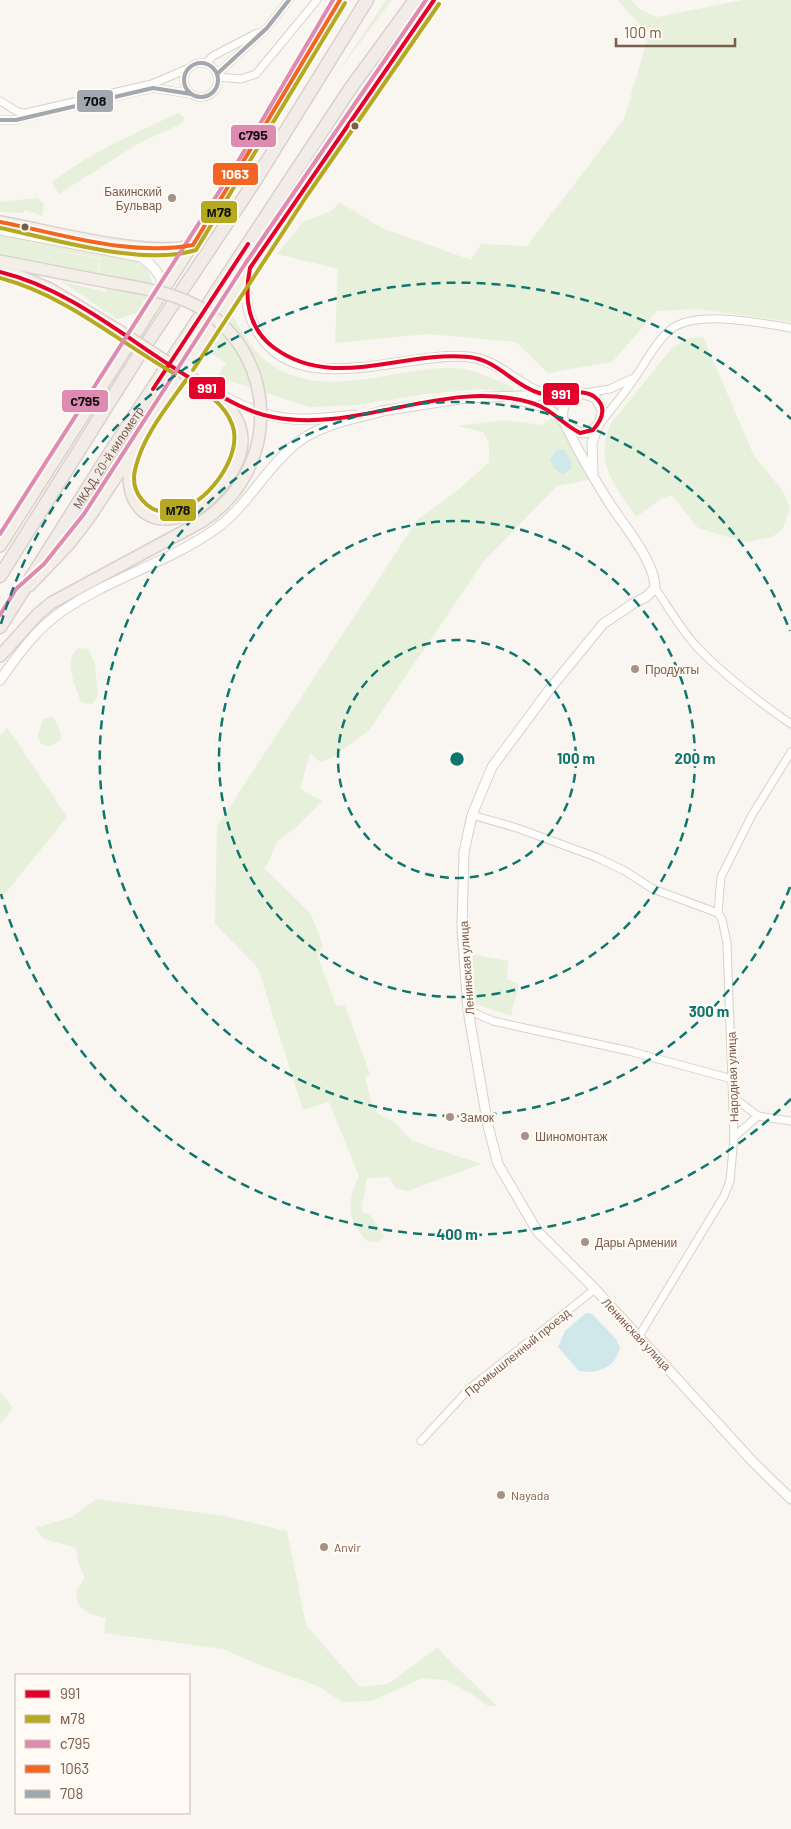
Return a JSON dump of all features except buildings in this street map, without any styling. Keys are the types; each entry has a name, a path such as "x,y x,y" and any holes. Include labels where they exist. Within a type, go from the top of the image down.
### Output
{"highway":[{"path":"0,576 132,368 253,184 368,0"},
{"name":"МКАД, 20-й километр","path":"0,627 106,459 350,89 415,0"}],"main road":[{"path":"0,546 165,290 340,0"},
{"path":"21,593 69,544 138,443 250,268 434,0"},
{"path":"0,222 130,246 171,249 193,245"},
{"path":"0,261 162,293 183,299 201,309 228,331 250,362 260,400 257,448 243,482 233,495 202,522 52,603 32,620 0,656"},
{"path":"0,268 69,300 214,391 236,415 242,440 238,462 213,496 201,506 183,516 168,520 154,517 135,503 130,494 128,474 138,443"},
{"path":"0,272 16,275"}],"street":[{"path":"218,76 241,79 256,74 317,0"},
{"path":"0,120 16,120 153,88 200,97 208,96 215,90 218,76 267,28 288,2"},
{"path":"206,63 213,56 267,28"},
{"path":"0,101 18,112 26,113 152,84 188,69 196,63 206,63 213,67 218,76"},
{"path":"188,69 184,83 191,94"},
{"path":"0,230 141,257 151,264 159,274 165,290"},
{"path":"250,268 245,288 250,319 260,336 274,351 292,361 310,368 336,369 435,358 468,357 484,359 546,395"},
{"path":"496,397 539,405 554,413 573,431 583,433 593,430 600,422 637,374 652,350 671,330 695,320 755,322 791,328"},
{"path":"637,374 621,386 572,396 565,404 562,414 565,424 593,474 652,570 655,588 666,607 697,647 731,679 791,724"},
{"path":"214,391 250,409 288,420 340,417 466,398 582,393 592,396 599,402 602,412 592,442 593,474"},
{"path":"0,680 25,645 61,612 198,539 232,516 281,458 305,437 319,430 387,410"},
{"name":"Ленинская улица","path":"655,588 646,597 634,602 603,624 549,690 492,767 472,815 464,852 462,928 468,1010 488,1126 498,1164 537,1231 639,1336 754,1464 791,1499"},
{"name":"Народная улица","path":"639,1336 724,1196 730,1181 734,1137 733,1098 727,943 722,919 718,913 721,876 752,815 791,752"},
{"path":"472,815 517,828 596,857 625,870 654,889 718,913"},
{"path":"468,1010 493,1021 630,1051 732,1079"},
{"path":"733,1098 758,1116 791,1121"},
{"path":"734,1137 758,1116"},
{"name":"Промышленный проезд","path":"421,1441 469,1389 595,1289"}],"green space":[{"path":"386,0 392,0 335,76 384,3"},
{"path":"617,0 631,0 641,10 657,17 742,0 791,0 791,322 698,309 657,311 612,362 548,373 516,342 427,334 335,343 338,269 277,254 303,222 333,210 339,202 382,228 471,260 481,244 527,246 624,119 649,34"},
{"path":"178,113 184,117 183,123 139,143 59,194 52,183 97,153"},
{"path":"37,198 44,203 42,216 25,210 24,213 0,212 0,202"},
{"path":"0,234 128,257 138,262 150,274 151,288 148,296 138,313 117,319 61,281 106,292 109,278 98,275 101,258 24,245 100,259 97,275 0,255"},
{"path":"229,315 232,315 252,346 266,361 287,373 309,380 332,382 428,369 459,368 483,374 513,387 514,390 510,392 480,389 426,394 356,405 309,407 227,380 219,374 226,363 206,350 199,358"},
{"path":"703,337 754,456 783,491 790,509 782,530 772,537 746,542 698,528 672,495 662,498 636,517 615,485 606,463 604,451 610,425 672,348 689,338"},
{"path":"553,417 565,431 583,462 589,480 557,486 484,561 369,730 333,757 320,762 310,753 300,789 322,801 296,828 278,840 265,869 311,914 323,946 317,955 336,1005 345,1006 370,1074 365,1076 371,1101 378,1114 394,1122 412,1141 481,1164 408,1191 395,1188 389,1177 367,1178 361,1211 370,1215 385,1237 377,1242 367,1241 355,1226 351,1210 352,1194 359,1176 329,1102 303,1110 258,968 215,924 217,826 418,519 457,491 489,462 489,443 483,432 458,426 505,420 542,425","holes":["565,450 572,463 568,473 555,472"]},
{"path":"79,648 88,649 95,664 98,696 92,704 81,702 72,674 71,659"},
{"path":"52,716 59,727 61,740 51,746 41,744 38,735 43,719"},
{"path":"7,727 67,817 0,900 0,737"},
{"path":"471,954 508,961 507,979 519,984 511,1016 473,1003"},
{"path":"0,1392 13,1407 0,1425"},
{"path":"96,1499 224,1516 287,1531 306,1625 360,1687 388,1684 437,1648 497,1706 488,1706 472,1694 445,1680 422,1678 372,1701 342,1702 318,1686 264,1667 223,1649 104,1633 106,1618 91,1614 78,1605 76,1590 85,1578 79,1565 76,1548 44,1539 35,1528 72,1517"}],"water":[{"path":"557,450 565,450 572,463 572,468 565,474 556,470 550,459"},
{"path":"586,1313 592,1314 616,1339 620,1348 618,1355 610,1365 599,1370 586,1372 579,1371 558,1347 565,1331"}],"transit line":[{"name":"708","path":"217,74 267,28 289,0"},
{"name":"с795","path":"0,534 233,170 333,0"},
{"name":"1063","path":"0,222 71,238 120,246 169,248 193,245 340,0"},
{"name":"с795","path":"0,615 16,589 44,564 84,514 245,264 426,0"},
{"name":"991","path":"0,272 28,281 82,307 181,373 239,406 264,415 305,420 338,418 435,400 467,397 500,397 539,406 580,433 593,430 600,420 602,408 598,400 592,395 578,392 539,393 488,363 469,357 444,356 368,366 320,367 296,360 273,347 264,339 249,311 247,290 250,268 434,0"},
{"name":"м78","path":"0,228 72,244 125,253 175,254 196,250 345,3"},
{"name":"м78","path":"193,370 306,197 439,4"},
{"name":"708","path":"201,63 208,64 213,68 217,73 218,80 217,87 213,92 208,96 201,97 194,96 189,92 185,87 184,80 185,73 189,68 194,64 201,63"},
{"name":"708","path":"0,120 16,120 153,88 191,94"},
{"name":"991","path":"153,389 248,244"},
{"name":"м78","path":"0,278 24,286 69,307 175,374"},
{"name":"м78","path":"186,380 213,398 224,410 232,424 234,437 233,451 219,479 208,491 184,509 162,512 142,500 135,486 135,470 138,458 149,434 186,380"}],"place":[{"name":"Бакинский Бульвар","path":"172,198"},
{"name":"Продукты","path":"635,669"},
{"name":"Замок","path":"450,1117"},
{"name":"Шиномонтаж","path":"525,1136"},
{"name":"Дары Армении","path":"585,1242"},
{"name":"Nayada","path":"501,1495"},
{"name":"Anvir","path":"324,1547"}]}
